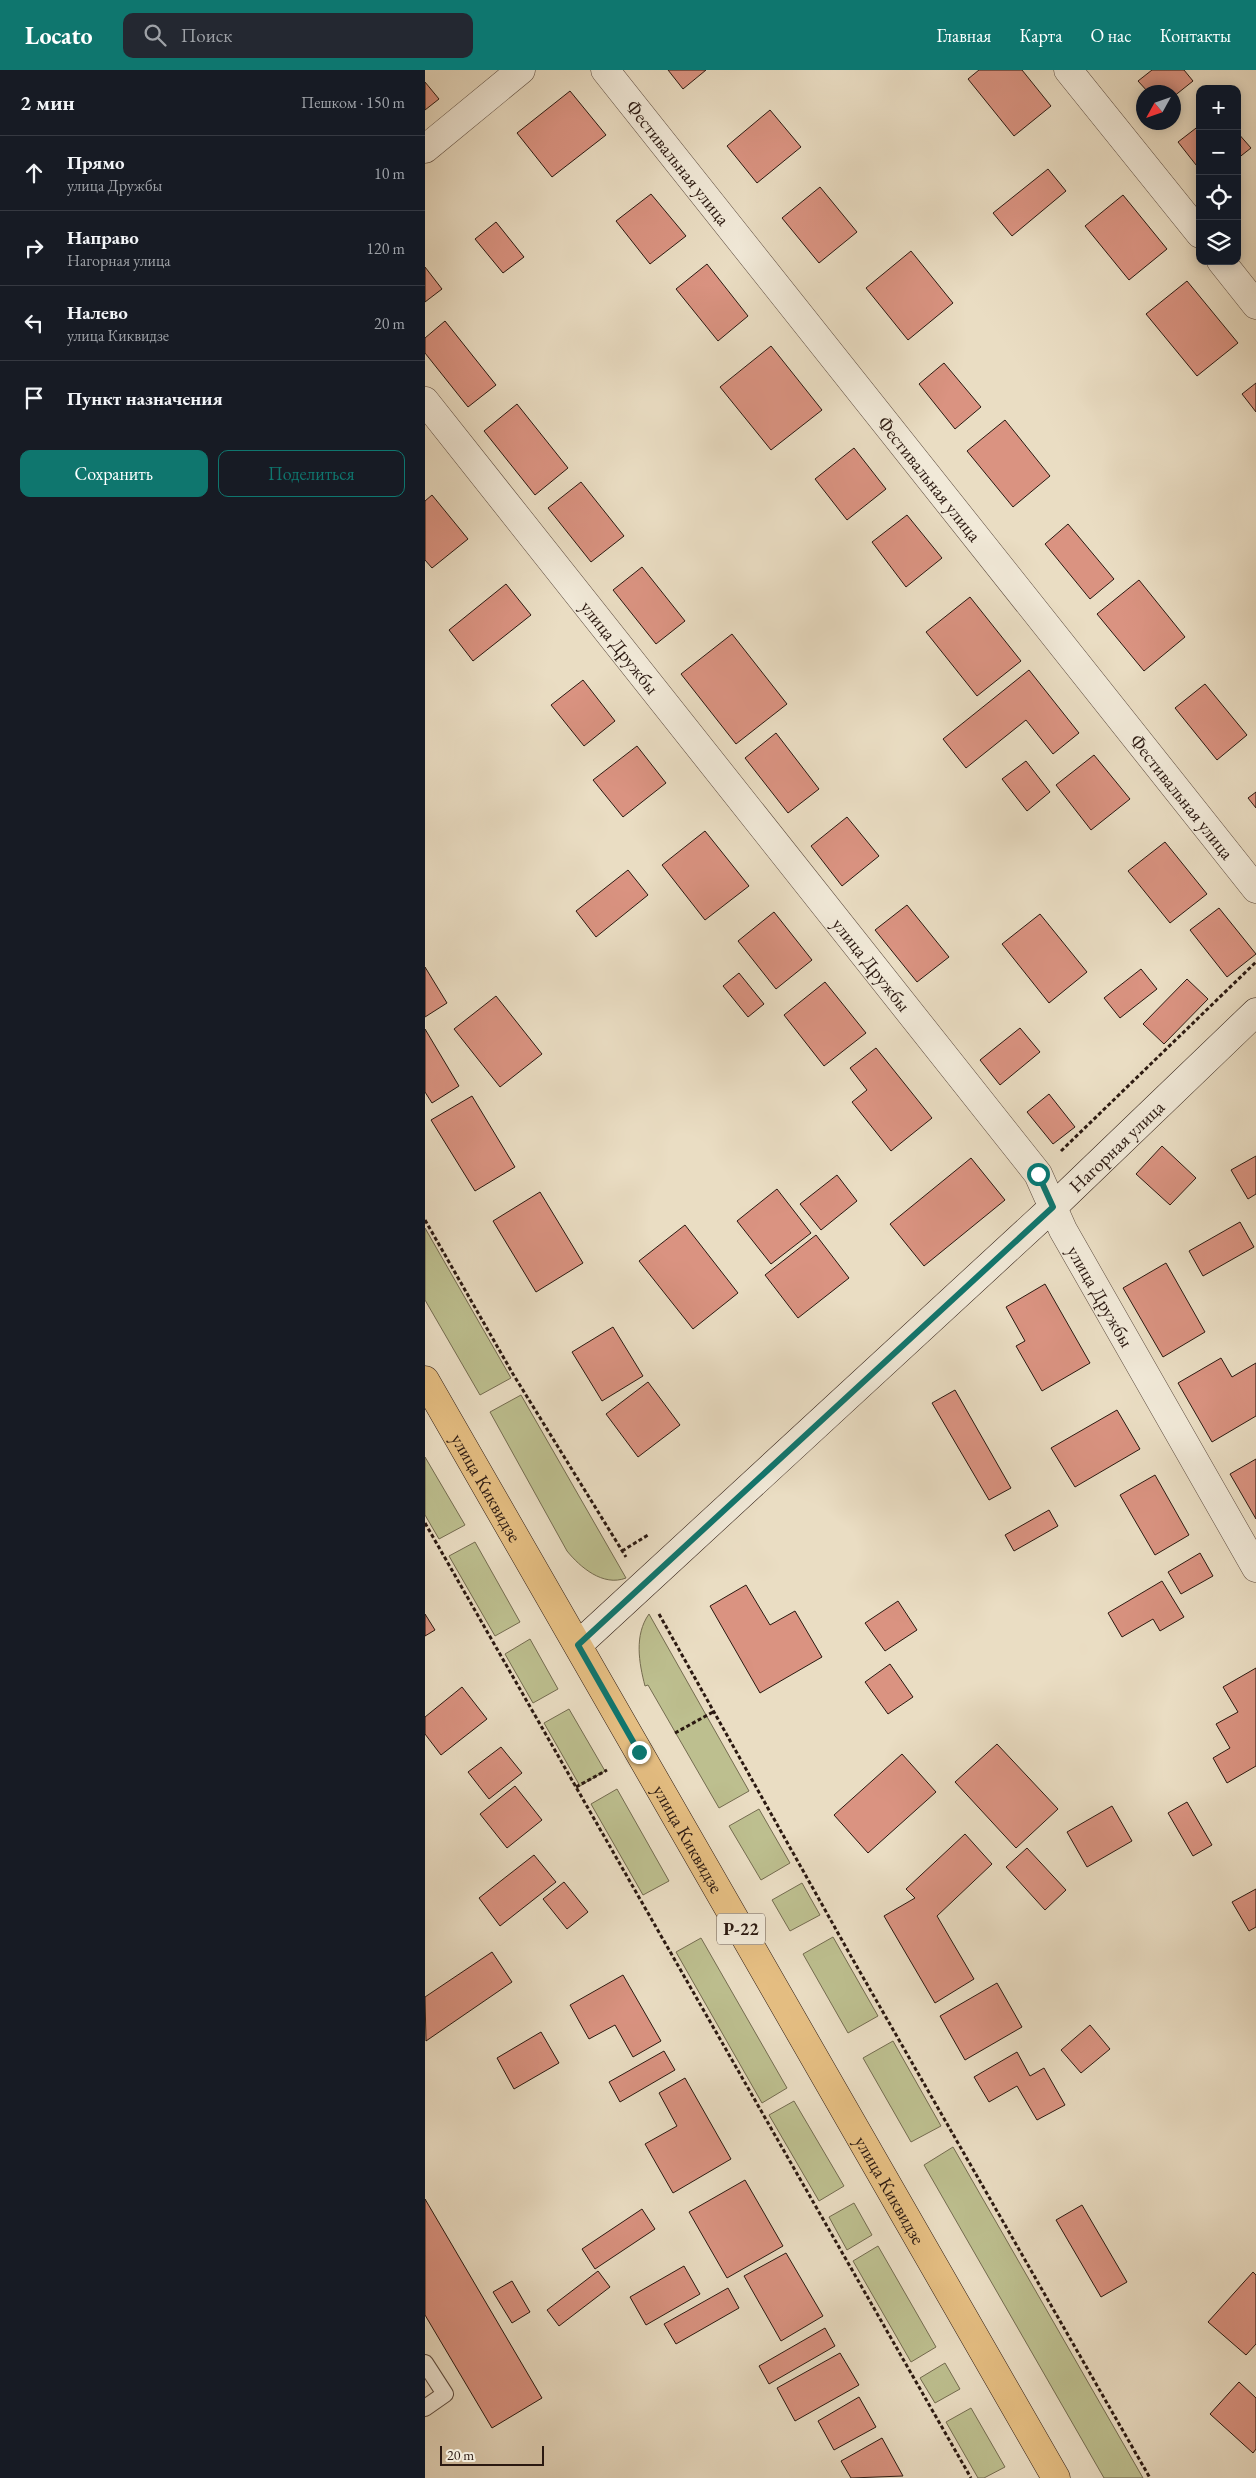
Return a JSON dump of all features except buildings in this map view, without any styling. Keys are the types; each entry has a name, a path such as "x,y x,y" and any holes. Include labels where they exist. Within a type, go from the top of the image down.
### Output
{"main road":[{"name":"улица Киквидзе","path":"425,1380 1056,2478"}],"street":[{"path":"425,149 521,70"},
{"name":"Фестивальная улица","path":"605,70 1256,888"},
{"path":"1068,70 1196,229"},
{"path":"1224,265 1256,305"},
{"name":"улица Дружбы","path":"425,401 1038,1174 1068,1239 1256,1568"},
{"name":"Нагорная улица","path":"578,1645 1053,1207 1256,1012"}],"lane":[{"path":"425,2363 445,2394 425,2408"}],"path":[{"path":"1038,1174 1256,962"},
{"path":"425,1220 513,1374 643,1584 713,1712 1150,2478"},
{"path":"425,1522 971,2478"},
{"path":"622,1551 650,1533"},
{"path":"675,1733 713,1712"},
{"path":"576,1787 607,1770"}],"green space":[{"path":"425,1228 511,1378 480,1395 425,1300"},
{"path":"521,1395 626,1578 609,1580 601,1578 585,1569 567,1551 490,1412"},
{"path":"425,1457 465,1525 439,1539 425,1515"},
{"path":"475,1542 520,1622 495,1636 449,1556"},
{"path":"649,1614 749,1791 719,1808 648,1685 645,1686 639,1649 641,1631"},
{"path":"530,1639 558,1689 533,1703 505,1654"},
{"path":"569,1709 605,1771 580,1786 544,1723"},
{"path":"617,1789 669,1881 643,1895 591,1804"},
{"path":"759,1809 790,1863 761,1880 729,1826"},
{"path":"802,1883 820,1915 790,1931 772,1900"},
{"path":"833,1937 878,2016 848,2033 803,1954"},
{"path":"701,1938 787,2088 762,2103 676,1952"},
{"path":"893,2041 941,2126 911,2142 863,2058"},
{"path":"794,2101 844,2186 819,2201 769,2115"},
{"path":"953,2147 1143,2478 1104,2478 924,2165"},
{"path":"854,2203 872,2235 847,2250 829,2217"},
{"path":"878,2246 936,2347 911,2362 853,2261"},
{"path":"945,2363 960,2389 935,2403 920,2378"},
{"path":"971,2408 1005,2467 984,2478 978,2478 946,2422"}],"route":[{"path":"639,1752 578,1645 1053,1207 1038,1174"}]}
